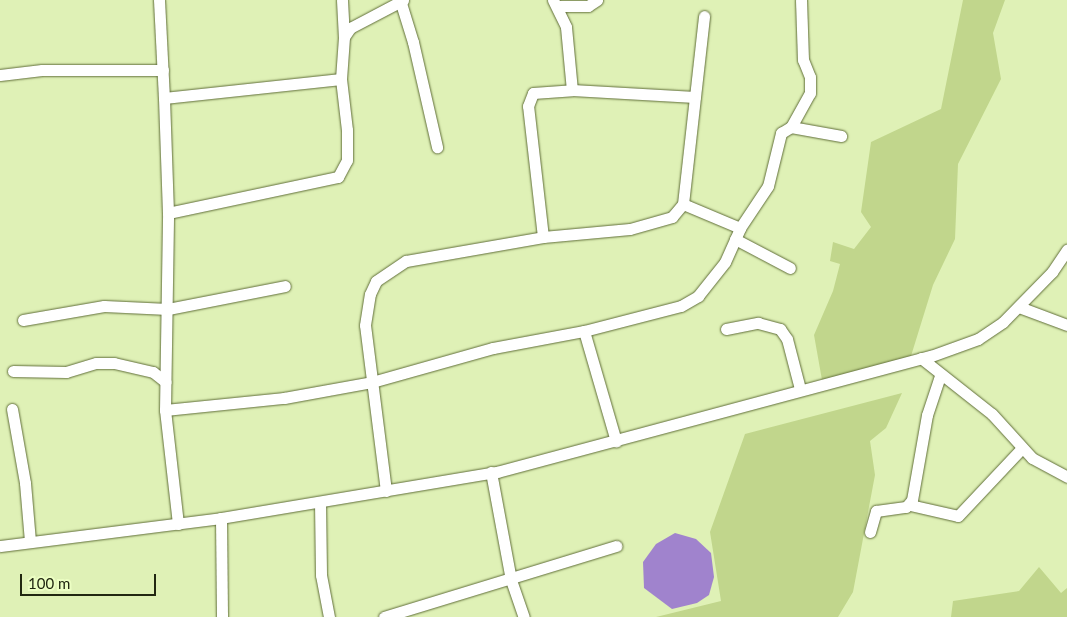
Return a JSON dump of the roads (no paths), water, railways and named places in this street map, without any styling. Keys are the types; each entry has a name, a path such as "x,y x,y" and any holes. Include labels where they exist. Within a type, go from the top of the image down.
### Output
{"street":[{"path":"159,0 168,214 165,410 178,524"},
{"path":"168,214 338,177 347,160 341,79 344,38 342,0"},
{"path":"572,90 566,28 556,3 588,6 597,0"},
{"path":"165,410 284,398 372,382 493,348 584,331 681,306 698,296 725,262 737,234 768,186 781,133 791,127 810,93 810,77 803,60 801,0"},
{"path":"344,38 350,28 401,1 413,42 437,147"},
{"path":"386,491 365,324 367,308 376,281 406,261 543,237 630,229 672,217 683,204 704,16"},
{"path":"0,75 42,70 163,70"},
{"path":"164,98 341,79"},
{"path":"543,237 528,106 533,93 572,90 695,97"},
{"path":"791,127 841,136"},
{"path":"683,204 737,234 790,268"},
{"path":"0,546 222,518 492,472 616,441 800,389 921,358 978,339 1019,307 1067,250"},
{"path":"23,320 104,306 168,309 285,286"},
{"path":"1019,307 1067,325"},
{"path":"726,329 758,323 780,329 787,339 800,389"},
{"path":"584,331 616,441"},
{"path":"921,358 940,376 992,414 1016,438 1022,448 1032,458 1067,477"},
{"path":"13,371 66,372 96,363 114,363 153,372 166,382"},
{"path":"910,505 927,415 940,376"},
{"path":"12,408 25,483 30,541"},
{"path":"870,532 876,510 910,505 958,516 1022,448"},
{"path":"492,472 511,580 524,617"},
{"path":"320,502 321,575 329,617"},
{"path":"222,518 222,617"},
{"path":"384,617 421,612 616,546"}]}
